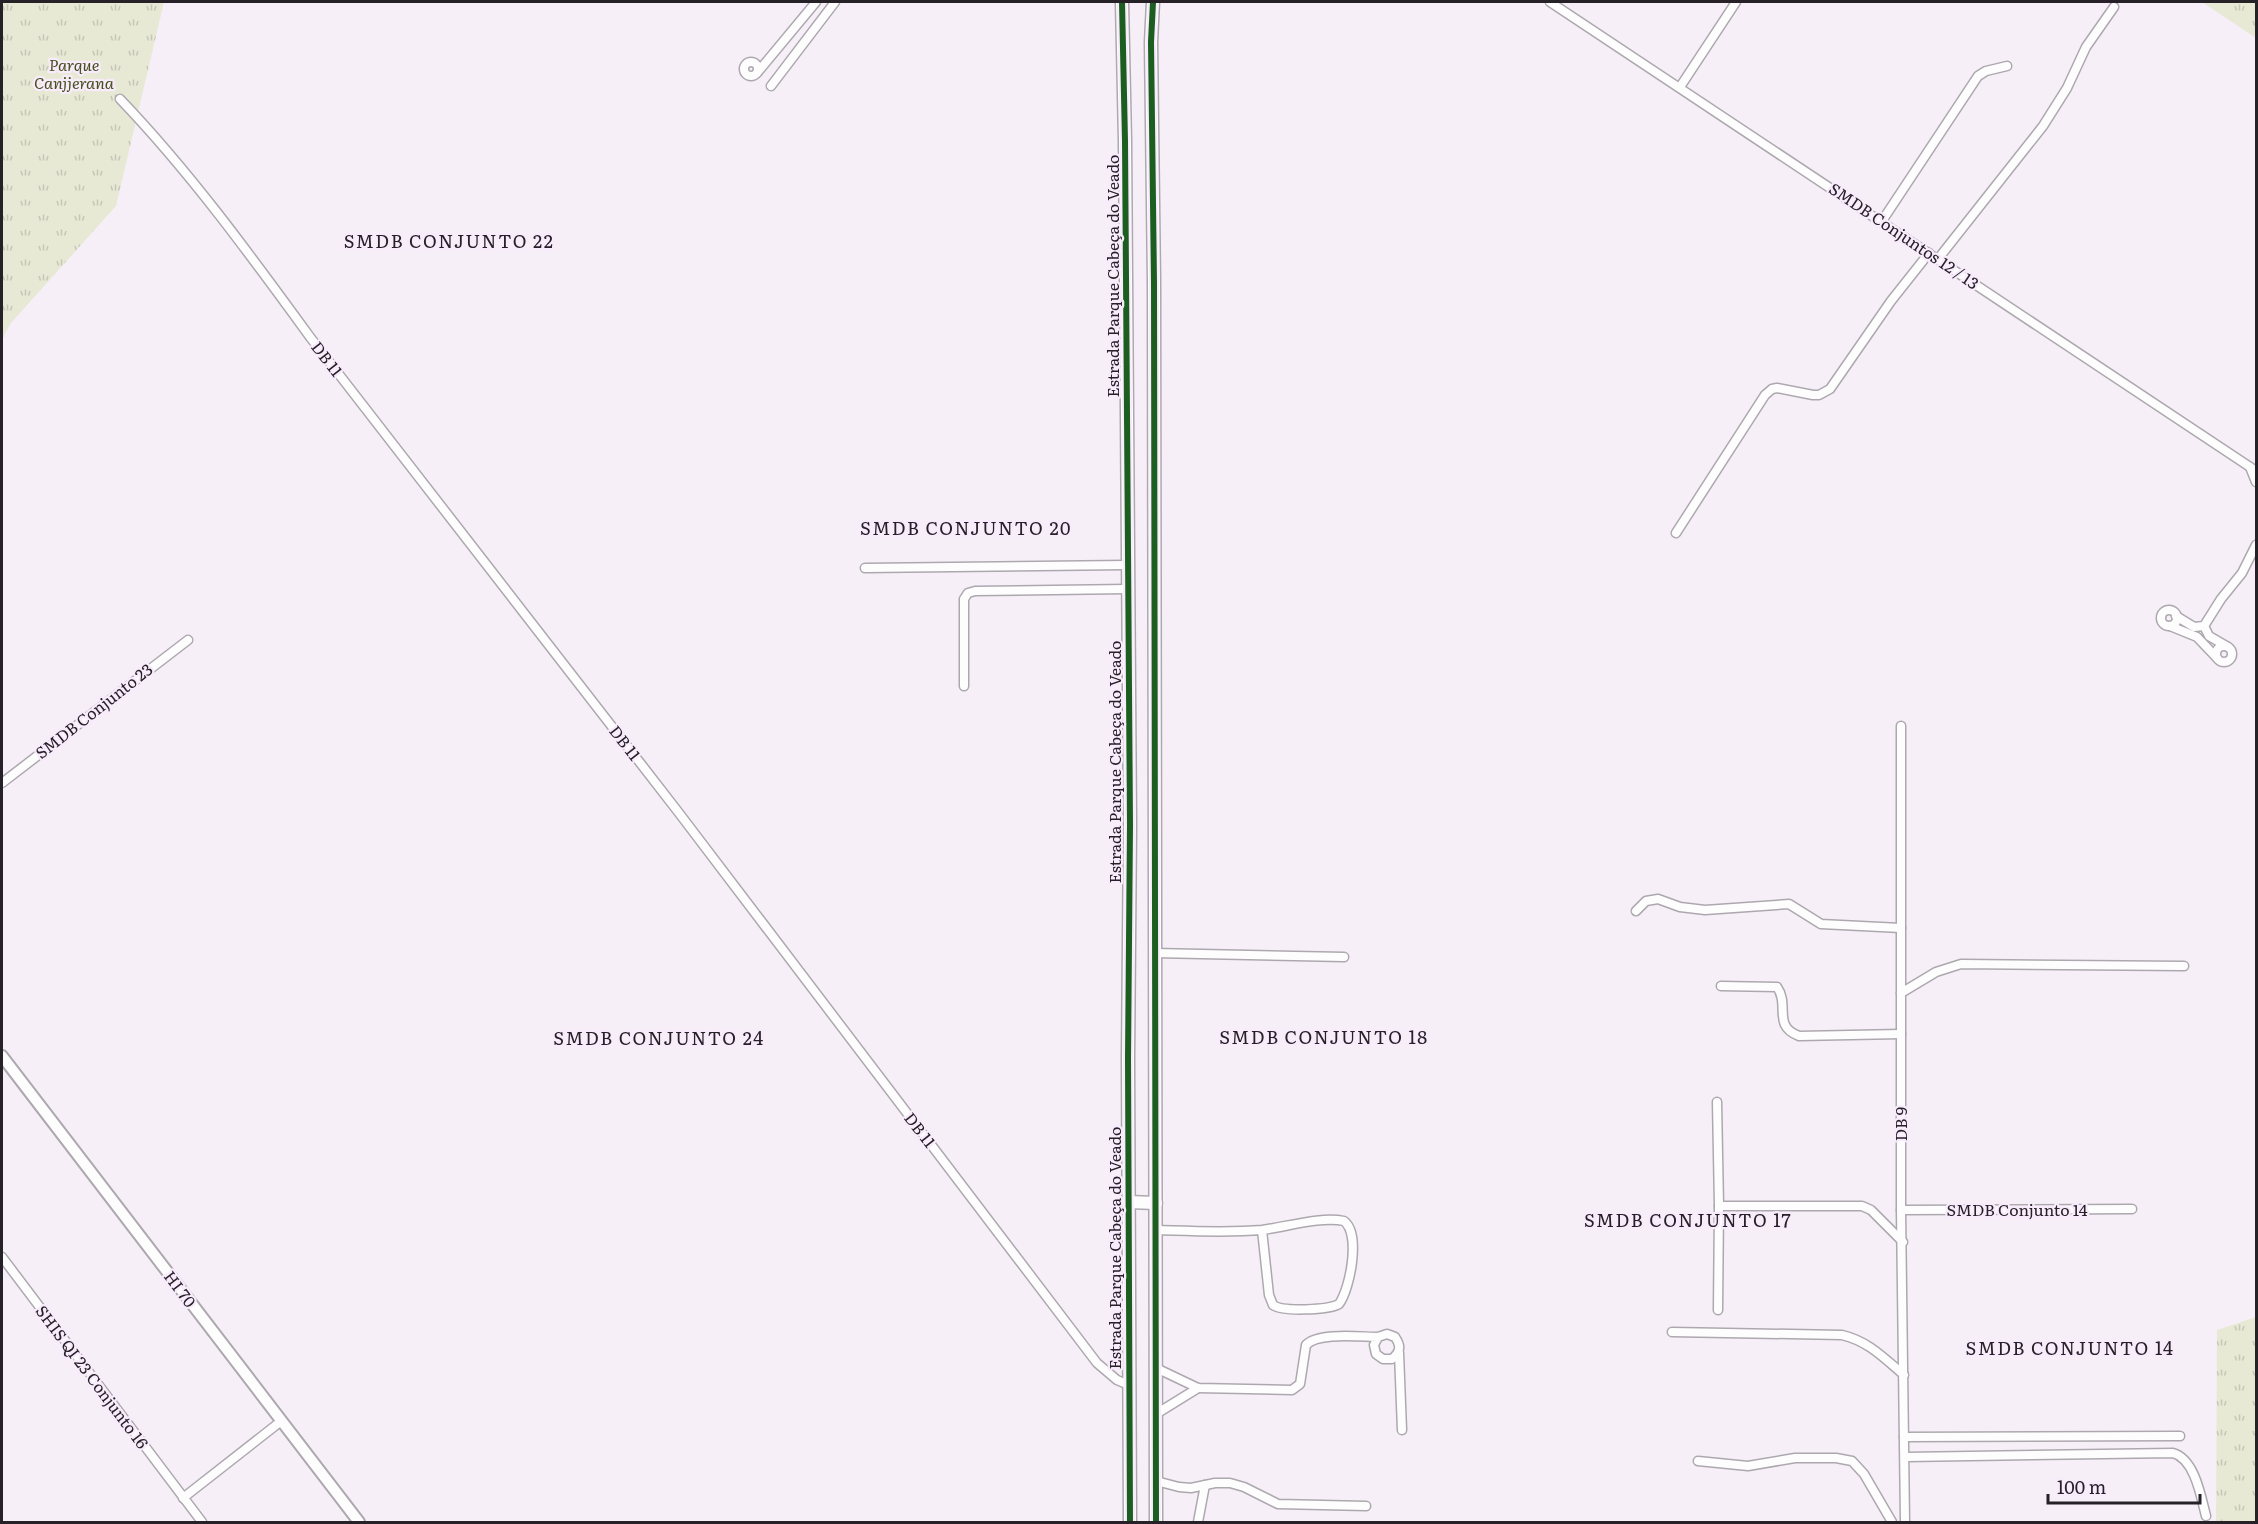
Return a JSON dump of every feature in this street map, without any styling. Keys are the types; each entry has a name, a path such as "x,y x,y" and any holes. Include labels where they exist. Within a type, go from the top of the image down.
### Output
{"main road":[{"name":"Estrada Parque Cabeça do Veado","path":"1122,2 1130,825 1128,1202 1130,1522"},
{"path":"1153,2 1151,42 1154,271 1156,1522"},
{"path":"1128,1202 1156,1203"}],"street":[{"path":"770,59 749,62 745,67 745,72 751,75 757,73 770,59 816,2"},
{"path":"771,86 835,2"},
{"name":"SMDB Conjuntos 12 / 13","path":"1550,2 2253,469"},
{"path":"1680,87 1736,2"},
{"path":"1938,259 2048,120 2067,88 2086,47 2114,7"},
{"path":"1882,221 1978,76 1986,71 2007,66"},
{"name":"DB 11","path":"120,99 151,131 258,265 310,337 672,804 1097,1363 1117,1380 1129,1385"},
{"path":"1676,532 1765,395 1777,388 1813,395 1819,395 1830,389 1891,301 1929,253"},
{"path":"2253,469 2256,482"},
{"path":"2204,626 2221,599 2242,573 2256,545"},
{"path":"865,568 1127,565"},
{"path":"964,686 964,599 968,593 975,591 1128,590"},
{"path":"2171,610 2176,616 2194,627 2204,626 2209,636 2228,647 2219,648 2216,652 2217,658 2197,637 2162,622 2162,614 2171,610"},
{"path":"2170,626 2176,621 2176,616"},
{"name":"SMDB Conjunto 23","path":"2,783 188,640"},
{"name":"DB 9","path":"1901,726 1905,1522"},
{"path":"1636,911 1646,901 1658,899 1680,907 1705,910 1789,904 1821,924 1901,928"},
{"path":"1154,953 1344,957"},
{"path":"1901,993 1936,972 1961,964 2184,966"},
{"path":"1721,986 1777,987 1782,994 1781,1012 1784,1026 1791,1033 1799,1036 1901,1034"},
{"name":"HI 70","path":"2,1056 280,1422 359,1522"},
{"path":"1717,1102 1718,1310"},
{"path":"1719,1206 1862,1206 1871,1210 1903,1242"},
{"name":"SMDB Conjunto 14","path":"1902,1210 2132,1209"},
{"path":"1156,1230 1218,1232 1262,1230 1338,1220 1349,1224 1353,1238 1352,1258 1345,1292 1339,1304 1329,1308 1282,1308 1273,1305 1269,1295 1262,1230"},
{"name":"SHIS QI 23 Conjunto 16","path":"2,1257 202,1522"},
{"path":"1672,1332 1842,1335 1857,1339 1874,1349 1904,1375"},
{"path":"1156,1368 1198,1388 1292,1390 1297,1388 1302,1380 1304,1351 1310,1341 1322,1338 1378,1337 1387,1334 1395,1336 1400,1344 1402,1430"},
{"path":"1378,1337 1374,1345 1376,1354 1383,1359 1392,1359 1399,1353"},
{"path":"1156,1414 1198,1388"},
{"path":"183,1498 280,1422"},
{"path":"1904,1437 2180,1436"},
{"path":"1906,1457 2173,1453 2179,1455 2189,1467 2200,1492 2206,1516"},
{"path":"1698,1461 1748,1466 1789,1459 1836,1458 1852,1461 1864,1474 1892,1522"},
{"path":"1156,1481 1184,1488 1230,1483 1244,1487 1278,1504 1366,1506"},
{"path":"1198,1522 1205,1485"}],"green space":[{"name":"Parque Canjjerana","path":"2,2 164,2 116,206 11,323 2,339"},
{"path":"2202,2 2256,2 2256,38"},
{"path":"2256,1317 2256,1522 2216,1522 2217,1330"}],"cycle path":[{"path":"1122,2 1130,825 1128,1059 1130,1522"},
{"path":"1153,2 1151,42 1154,283 1156,1522"}],"district":[{"name":"SMDB CONJUNTO 22","path":"449,242"},
{"name":"SMDB CONJUNTO 20","path":"966,529"},
{"name":"SMDB CONJUNTO 18","path":"1324,1038"},
{"name":"SMDB CONJUNTO 24","path":"659,1039"},
{"name":"SMDB CONJUNTO 17","path":"1688,1221"},
{"name":"SMDB CONJUNTO 14","path":"2070,1349"}]}
